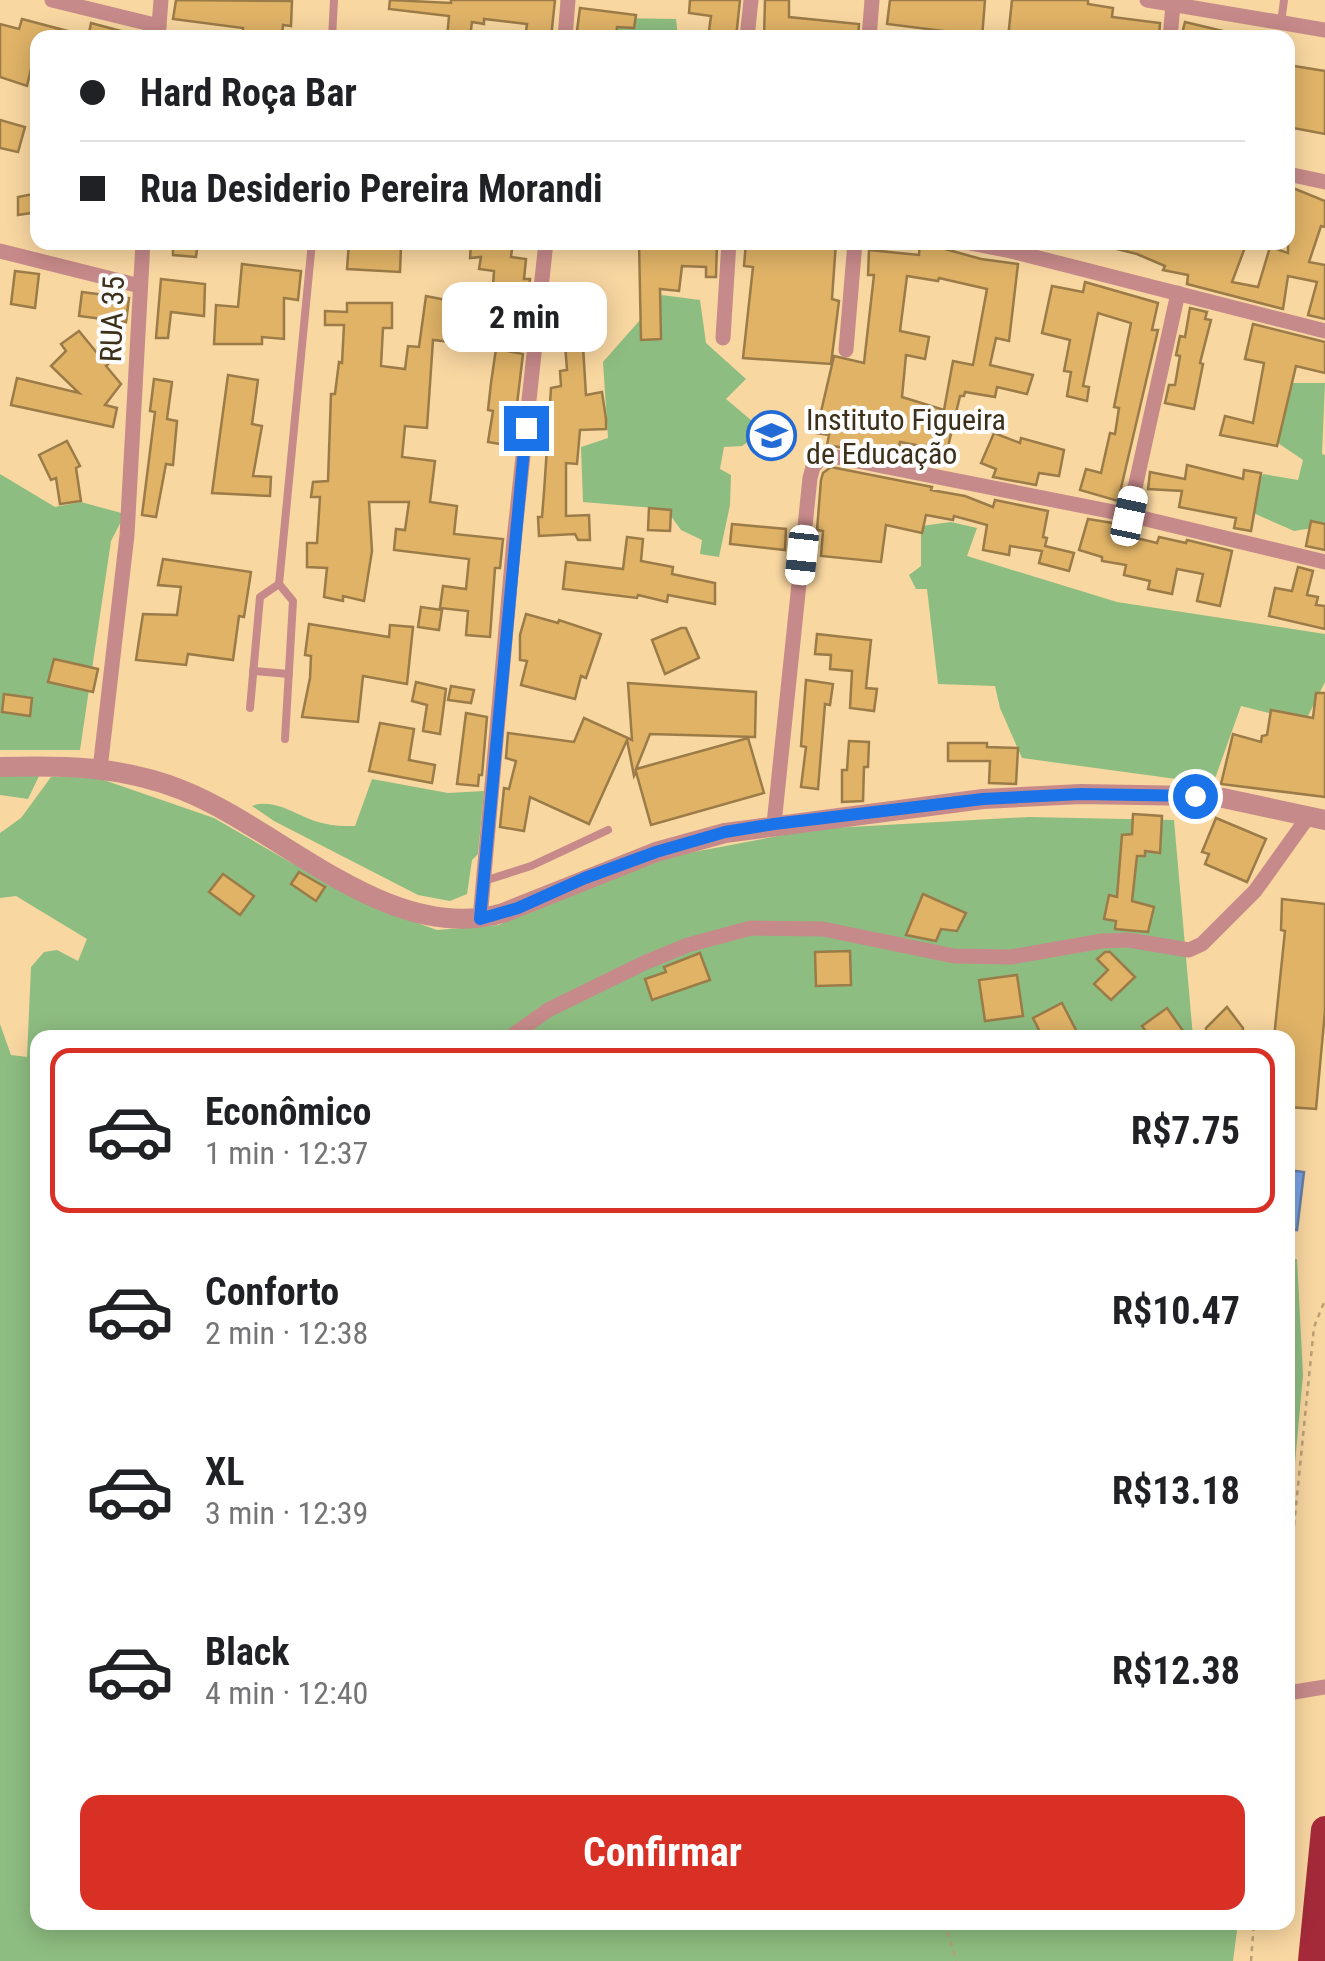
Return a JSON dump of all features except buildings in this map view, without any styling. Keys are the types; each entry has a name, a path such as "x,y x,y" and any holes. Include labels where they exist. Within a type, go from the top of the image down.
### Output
{"highway":[{"path":"1312,1961 1322,1895 1325,1830"}],"street":[{"path":"52,0 151,30"},
{"path":"158,30 161,0"},
{"path":"566,30 568,0"},
{"path":"748,30 751,0"},
{"path":"870,30 872,0"},
{"path":"1148,0 1325,30"},
{"path":"1171,30 1173,5"},
{"path":"1295,176 1325,182"},
{"name":"RUA 35","path":"100,769 128,535 142,250"},
{"path":"480,919 545,250"},
{"path":"723,338 728,250"},
{"path":"846,350 854,250"},
{"path":"998,250 1325,331"},
{"path":"0,252 140,286"},
{"path":"1129,516 1178,294"},
{"path":"774,824 810,478 816,461 832,456 1129,516 1325,562"},
{"path":"0,767 100,769 159,782 205,800 388,903 435,918 480,919 518,908 585,878 725,832 983,799 1081,794 1224,798 1316,818 1255,891 1202,944 1189,950 1128,940 1011,956 954,956 823,929 751,928 644,963 548,1010 520,1030"},
{"path":"1295,1692 1325,1687"}],"lane":[{"path":"332,30 334,0"},
{"path":"1282,23 1284,0"},
{"path":"286,739 293,601 279,584 311,250"},
{"path":"250,708 260,598 279,584"},
{"path":"253,671 289,674"},
{"path":"484,881 531,866 608,830"}],"path":[{"path":"1295,1516 1314,1327 1325,1300"},
{"path":"947,1930 956,1961"},
{"path":"1251,1961 1253,1930"}],"green space":[{"path":"616,18 676,19 677,30 612,30"},
{"path":"662,295 700,300 706,343 746,379 726,399 764,431 742,446 724,447 720,469 731,475 730,505 719,557 700,554 702,540 681,530 666,509 583,502 581,447 608,438 603,362"},
{"path":"1292,383 1325,383 1325,526 1294,531 1244,509 1263,474 1298,480 1303,460 1278,443"},
{"path":"0,474 55,507 81,502 125,514 111,541 80,750 0,750"},
{"path":"951,522 977,528 967,556 1117,602 1325,634 1325,682 1305,722 1241,706 1213,784 1022,758 1000,708 995,686 938,684 927,589 916,589 909,575 921,566 921,526"},
{"path":"0,776 39,776 28,799 0,795"},
{"path":"51,777 95,777 214,818 316,877 387,912 437,930 499,925 573,890 667,857 815,829 1029,817 1174,820 1192,1030 30,1030 30,1930 1237,1930 1233,1961 0,1961 0,1024 11,1055 27,1057 31,967 44,952 57,950 78,961 87,939 16,896 0,898 0,833 21,818"},
{"path":"372,779 448,793 484,791 478,854 472,860 467,894 450,901 418,895 252,806 270,804 322,823 355,826"},
{"path":"1295,1259 1297,1259 1303,1375 1295,1463"}],"water":[{"path":"1295,1171 1304,1172 1295,1230"}],"place":[{"name":"Instituto Figueira de Educação","path":"771,436"}],"route":[{"path":"526,428 480,919 518,908 656,852 725,832 983,799 1081,794 1195,796"}]}
